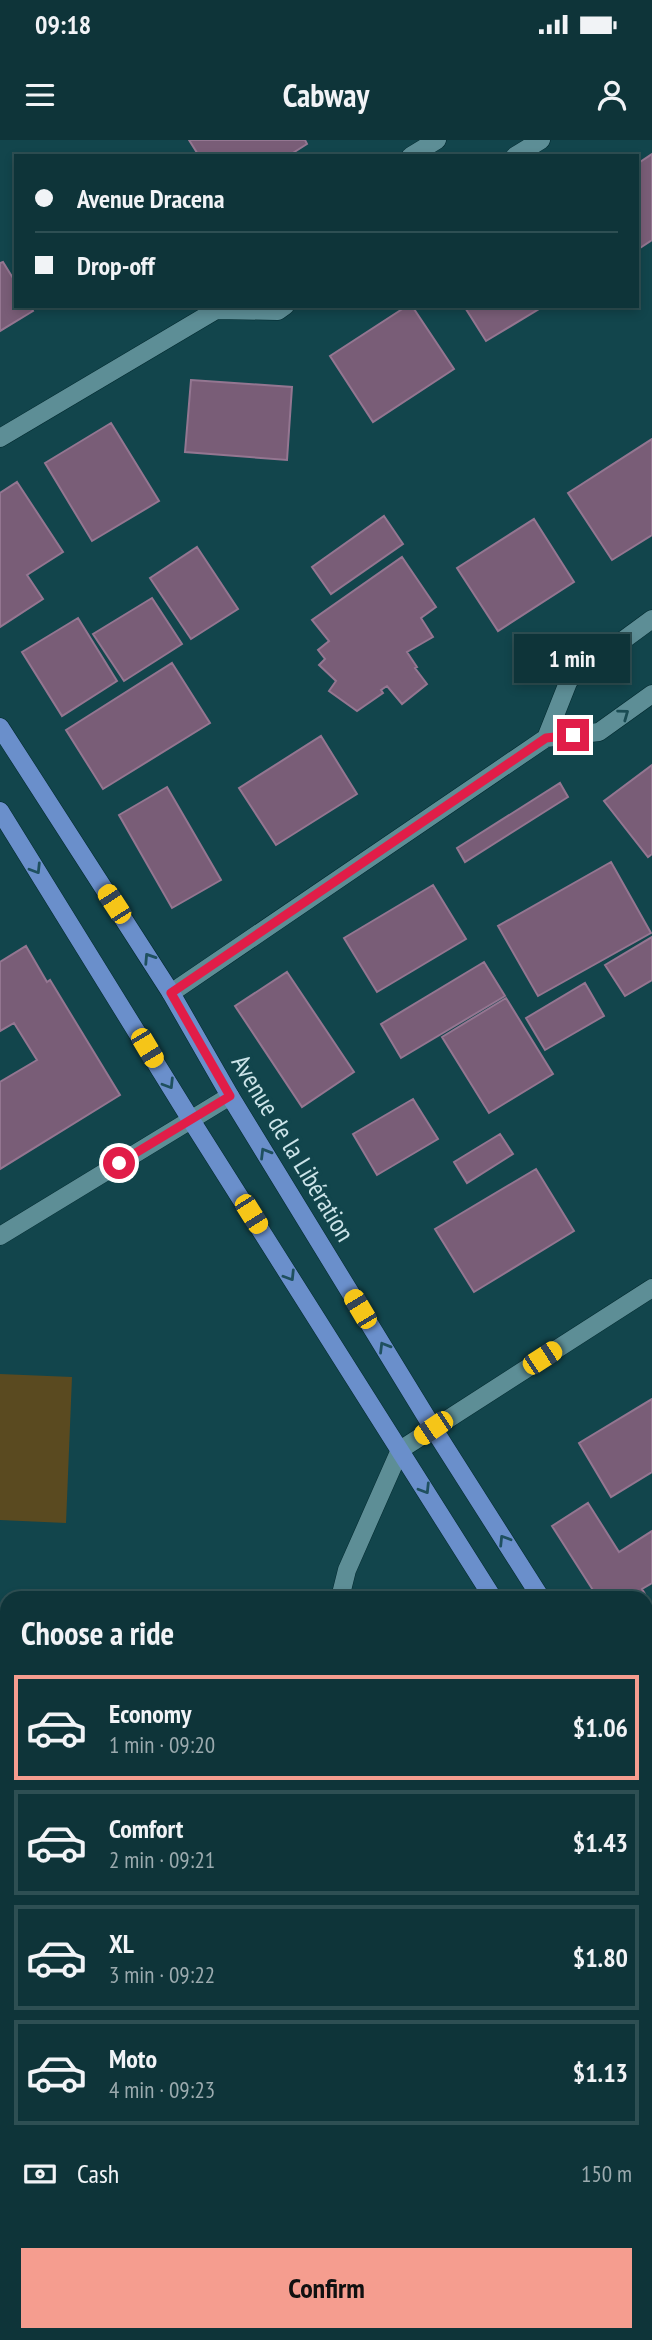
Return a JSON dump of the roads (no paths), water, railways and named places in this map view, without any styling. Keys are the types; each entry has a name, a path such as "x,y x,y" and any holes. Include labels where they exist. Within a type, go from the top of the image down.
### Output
{"main road":[{"name":"Avenue de la Libération","path":"0,727 171,993 230,1096 433,1428 537,1591"},
{"path":"0,811 191,1120 489,1591"}],"street":[{"path":"414,154 437,140"},
{"path":"518,154 541,140"},
{"path":"0,438 218,308 278,311 282,308"},
{"path":"546,738 569,680 652,619"},
{"path":"171,993 546,738 599,732 652,694"},
{"path":"0,1236 230,1096"},
{"path":"342,1591 347,1570 400,1450 652,1288"}]}
